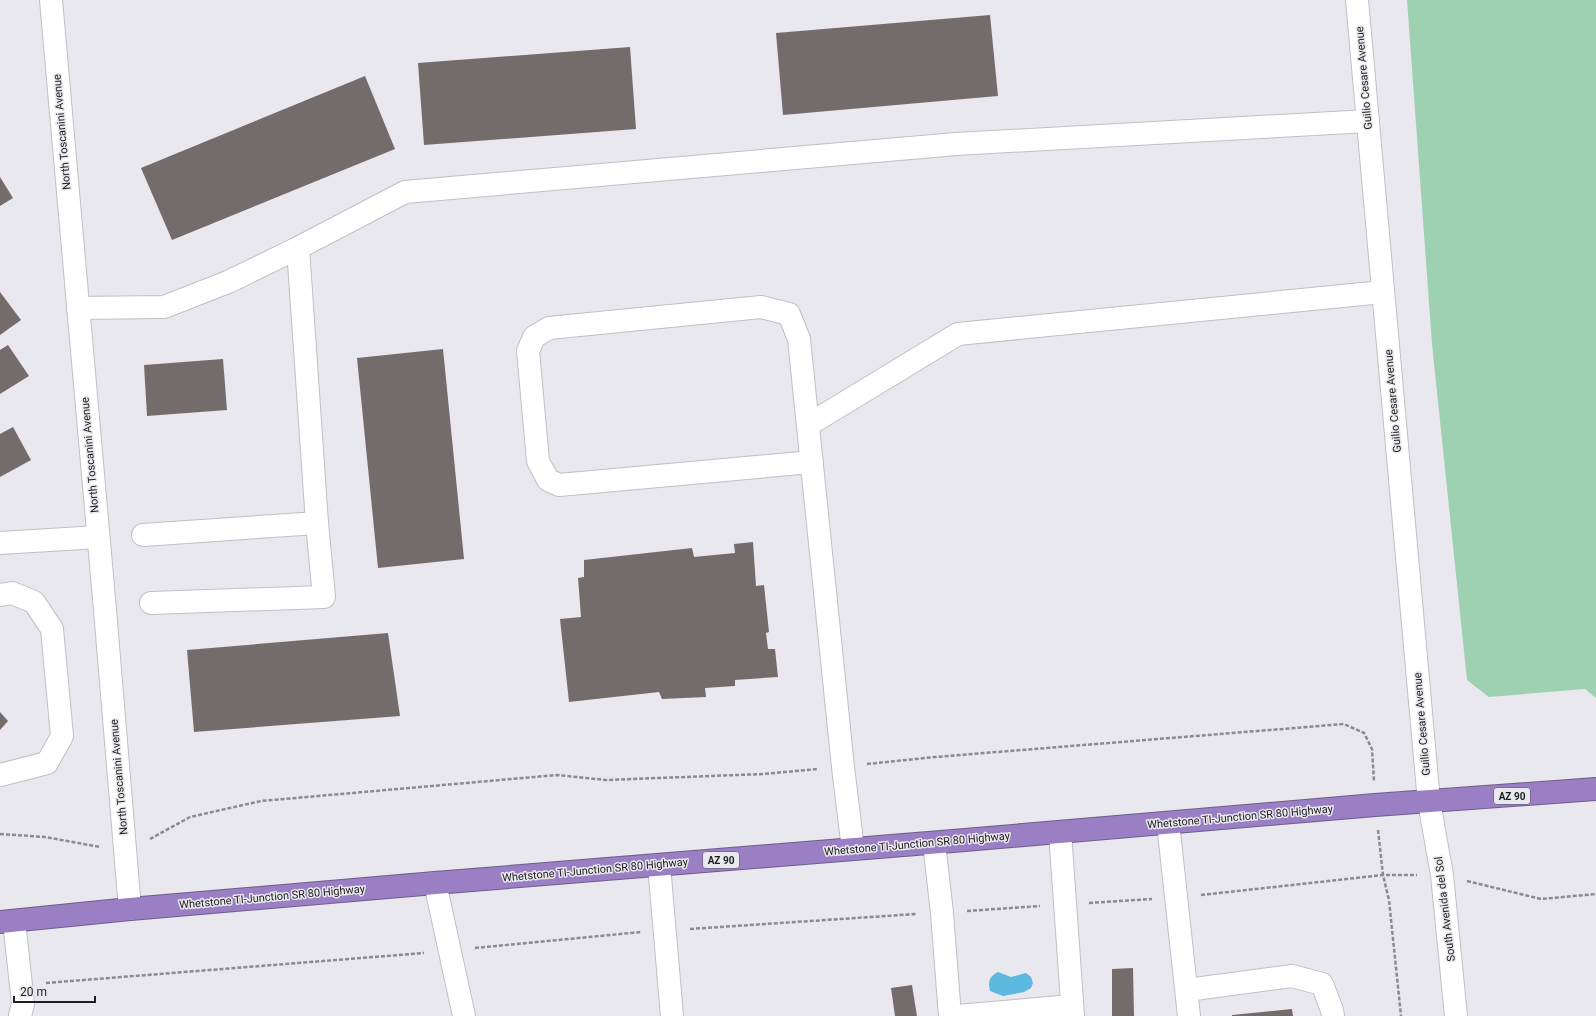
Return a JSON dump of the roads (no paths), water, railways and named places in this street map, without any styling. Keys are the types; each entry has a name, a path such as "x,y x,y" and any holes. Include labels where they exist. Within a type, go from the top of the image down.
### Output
{"highway":[{"name":"AZ 90","path":"1429,802 1596,789"},
{"name":"Whetstone TI-Junction SR 80 Highway","path":"7,922 130,909 435,883 1429,802"}],"street":[{"name":"North Toscanini Avenue","path":"51,0 130,909"},
{"name":"Guilio Cesare Avenue","path":"1357,0 1429,802"},
{"path":"78,308 164,307 228,282 298,248 405,192 956,144 1368,121"},
{"path":"151,603 324,597 317,523 298,248"},
{"path":"808,425 958,334 1383,292"},
{"path":"812,462 559,485 548,480 538,461 528,351 534,336 549,328 761,307 789,314 799,339 812,462 843,766 853,849"},
{"path":"143,535 317,523"},
{"path":"0,543 98,537"},
{"path":"0,595 12,593 34,602 52,629 62,736 47,763 0,775"},
{"name":"South Avenida del Sol","path":"1429,802 1442,875 1456,1016"},
{"path":"1168,823 1189,1016"},
{"path":"957,1016 1072,1011 1060,832"},
{"path":"934,842 942,913 950,1016"},
{"path":"659,865 672,1016"},
{"path":"435,883 464,1016"},
{"path":"7,922 25,1012"},
{"path":"1187,990 1292,976 1322,984 1333,1016"}],"water":[{"path":"998,972 1011,977 1026,973 1031,977 1033,983 1031,988 1024,992 1003,996 990,991 990,980"}]}
